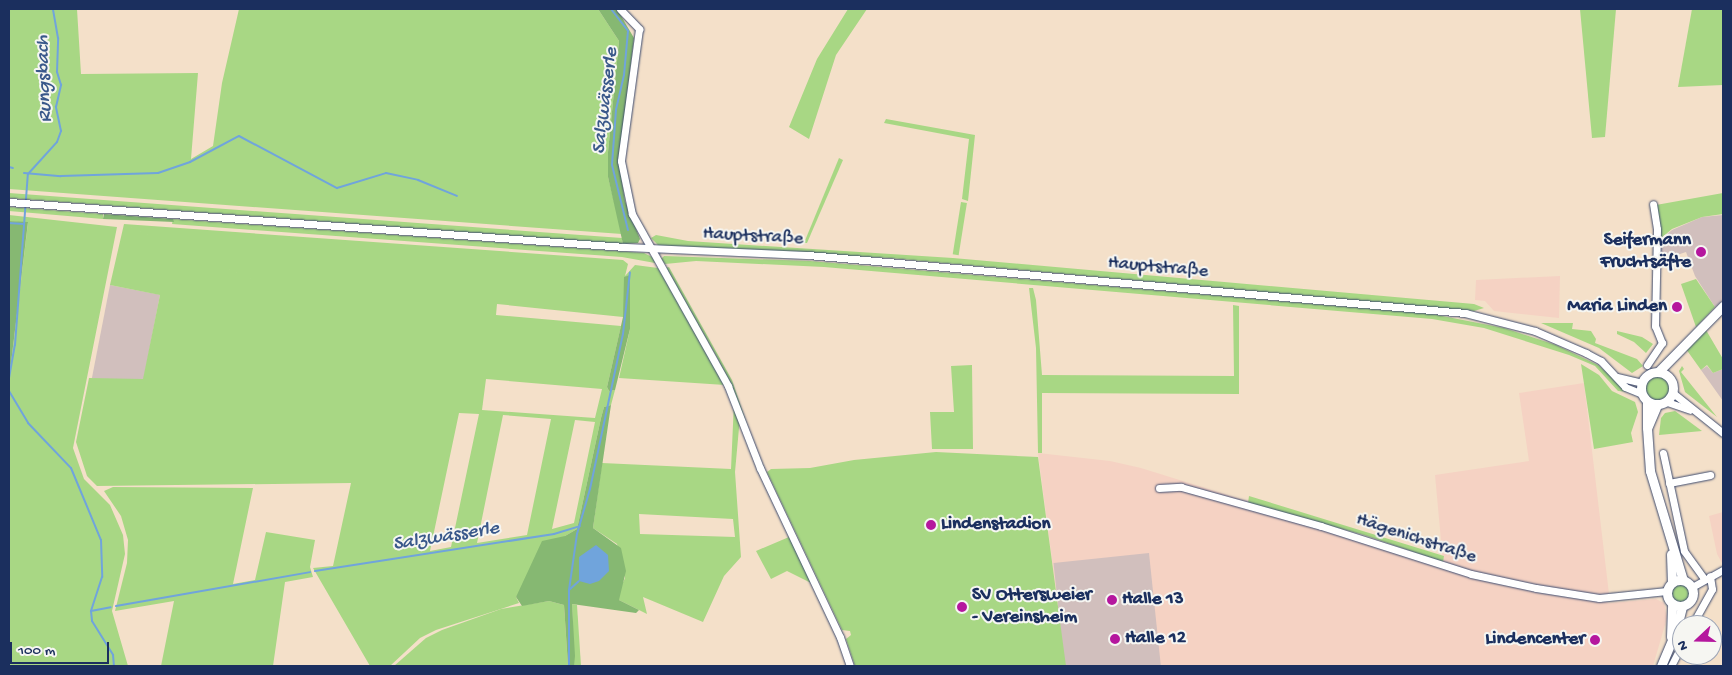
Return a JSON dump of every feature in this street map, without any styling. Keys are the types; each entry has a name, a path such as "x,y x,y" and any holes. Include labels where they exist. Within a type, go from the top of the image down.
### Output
{"main road":[{"path":"1672,604 1682,606 1691,602 1692,587 1683,580 1670,546 1650,471 1645,398 1642,383 1649,374 1658,372 1723,306"},
{"path":"1645,398 1657,405 1667,402 1673,393 1669,377 1677,351"},
{"path":"1658,372 1669,377"},
{"path":"1647,428 1657,405"},
{"path":"1670,546 1672,582 1667,591 1672,604 1671,642"},
{"path":"1672,582 1683,580"},
{"path":"1661,666 1671,642 1682,606"}],"street":[{"path":"620,9 639,29 623,131 623,174 632,214 728,386 760,468 840,637 850,666"},
{"name":"Hauptstraße","path":"9,202 652,249 808,255 1093,278 1465,314 1535,331 1594,357 1625,387 1645,398"},
{"path":"1647,365 1662,343 1656,326 1657,229 1654,204"},
{"name":"Hauptstraße","path":"1616,377 1642,383"},
{"path":"1673,393 1723,433"},
{"path":"1667,402 1695,412"},
{"path":"1663,453 1684,551 1707,578 1712,589 1698,615"},
{"path":"1669,483 1710,475"},
{"name":"Hägenichstraße","path":"1159,488 1181,487 1321,526 1471,574 1536,588 1599,598 1667,591"},
{"path":"1692,587 1723,570"}],"shaded area":[{"path":"1723,215 1723,300 1715,307 1695,276 1686,252 1659,261 1660,240 1672,230 1702,217"},
{"path":"1560,276 1559,318 1494,311 1485,301 1475,300 1476,280"},
{"path":"110,285 160,295 142,388 92,378"},
{"path":"1707,366 1713,373 1723,369 1723,401 1701,370"},
{"path":"1584,383 1609,594 1585,597 1609,603 1656,599 1664,603 1667,618 1653,666 1066,666 1038,453 1110,461 1141,468 1443,562 1435,475 1529,461 1519,393"},
{"path":"1723,512 1723,565 1717,554 1709,516"},
{"path":"1149,553 1161,666 1064,666 1054,563"}],"green space":[{"path":"9,9 77,9 81,74 198,73 191,159 213,146 222,83 239,9 598,9 619,41 608,152 608,177 622,234 9,189"},
{"path":"598,9 617,9 634,38 619,163 625,201 640,239 638,243 623,244 608,177 608,152 619,41"},
{"path":"848,9 867,9 836,55 809,139 789,127 817,59"},
{"path":"1580,9 1616,9 1605,137 1592,138"},
{"path":"1692,9 1723,9 1723,85 1678,87"},
{"path":"886,119 975,135 968,201 962,199 969,139 884,123"},
{"path":"839,158 843,160 807,243 804,243"},
{"path":"9,193 622,238 623,244 9,198"},
{"path":"1723,193 1723,214 1702,217 1672,229 1660,239 1656,205"},
{"path":"961,202 967,203 959,255 953,254"},
{"path":"9,207 103,214 103,219 9,211"},
{"path":"104,214 173,219 174,222 103,219"},
{"path":"9,215 117,227 73,448 84,479 110,505 123,535 125,554 112,611 128,666 9,666 9,380 28,223 9,221"},
{"path":"173,219 644,253 654,258 655,263 622,257 172,224"},
{"path":"9,221 28,222 9,380"},
{"path":"124,224 623,260 628,264 625,276 635,265 658,268 725,385 619,378 630,329 625,301 623,317 497,304 496,315 621,326 607,387 609,391 615,390 611,405 604,407 577,529 565,536 516,597 519,603 436,630 420,638 390,666 370,666 313,568 333,566 351,483 97,486 87,476 76,442 89,378 143,379 160,295 110,285","holes":["486,379 602,389 595,418 482,410","459,413 479,414 451,547 430,551","503,415 551,419 527,535 477,543","575,420 595,422 574,523 552,529"]},
{"path":"656,235 688,241 953,258 1474,304 1484,308 1474,311 889,258 659,246 651,238"},
{"path":"664,256 810,261 1432,314 1504,328 1556,345 1598,365 1629,392 1618,391 1595,366 1569,355 1484,328 1432,319 824,267 696,261 665,264 661,259"},
{"path":"669,267 732,380 748,427 718,359 665,268"},
{"path":"630,275 630,329 615,390 609,391 607,387 623,317 624,277"},
{"path":"1696,279 1715,307 1696,327 1681,284"},
{"path":"1029,288 1033,288 1036,300 1042,375 1234,376 1233,305 1239,306 1239,394 1042,393 1042,453 1038,453 1036,348"},
{"path":"1541,323 1573,323 1572,329 1591,331 1596,339 1595,343 1637,359 1643,366 1632,373 1599,348"},
{"path":"1706,330 1723,359 1723,369 1713,373 1707,365 1701,370 1686,349"},
{"path":"1617,331 1642,337 1653,344 1646,353 1634,342 1617,334"},
{"path":"1581,364 1599,375 1612,391 1635,402 1638,412 1631,433 1633,442 1594,449"},
{"path":"972,365 973,449 932,449 930,412 954,412 951,366"},
{"path":"1682,366 1684,369 1681,372 1717,417 1685,392 1679,371"},
{"path":"1657,375 1666,379 1670,388 1666,397 1657,401 1648,397 1644,388 1648,379"},
{"path":"734,402 740,417 735,472 741,557 724,576 703,622 643,597 647,614 619,600 618,593 625,578 617,544 593,528 602,463 731,469","holes":["639,514 733,519 735,537 640,534"]},
{"path":"611,405 593,528 621,548 626,571 619,600 639,610 636,613 572,604 575,656 574,666 568,666 564,605 549,601 522,606 516,597 542,541 565,536 577,529 604,407"},
{"path":"1675,411 1702,431 1659,435 1661,418 1665,413"},
{"name":"Lindenstadion","path":"936,452 1038,457 1066,666 855,666 846,639 851,635 850,631 842,630 767,472 771,469 810,468 854,460"},
{"path":"113,487 253,488 233,584 255,580 266,532 315,540 310,567 313,577 285,582 273,666 161,666 174,601 115,611 127,563 128,540 121,516 104,491"},
{"path":"1249,496 1444,556 1443,562 1364,535 1248,503"},
{"path":"789,537 813,584 787,571 771,579 756,551"},
{"path":"1680,583 1687,586 1690,593 1687,600 1680,603 1673,600 1670,593 1673,586"},
{"path":"549,601 564,605 568,666 394,666 426,638 442,630 501,609"},
{"path":"572,604 577,605 581,666 574,666"}],"water":[{"path":"596,545 608,555 609,571 599,581 590,584 579,581 579,557"}],"waterway":[{"name":"Rungsbach","path":"9,378 15,345 28,174 57,142 61,131 56,107 61,85 57,72 58,38 53,9"},
{"name":"Salzwässerle","path":"611,9 628,31 624,75 616,110 612,165 628,230"},
{"path":"24,173 61,176 158,173 190,162 239,136 337,188 386,173 418,180 457,196"},
{"path":"9,167 13,168"},
{"path":"9,223 24,224"},
{"name":"Salzwässerle","path":"569,666 569,590 577,534 590,489 623,334 630,272"},
{"path":"9,391 28,423 71,468 101,540 102,577 91,611 92,621 113,655 114,666"},
{"name":"Salzwässerle","path":"315,571 554,534 580,526"},
{"name":"Salzwässerle","path":"116,606 310,572"},
{"name":"Salzwässerle","path":"569,590 579,581"},
{"name":"Salzwässerle","path":"91,611 111,607"}],"place":[{"name":"Seifermann Fruchtsäfte","path":"1701,252"},
{"name":"Maria Linden","path":"1677,307"},
{"name":"Lindenstadion","path":"931,525"},
{"name":"Halle 13","path":"1112,600"},
{"name":"SV Ottersweier - Vereinsheim","path":"962,607"},
{"name":"Halle 12","path":"1115,639"},
{"name":"Lindencenter","path":"1595,640"}]}
